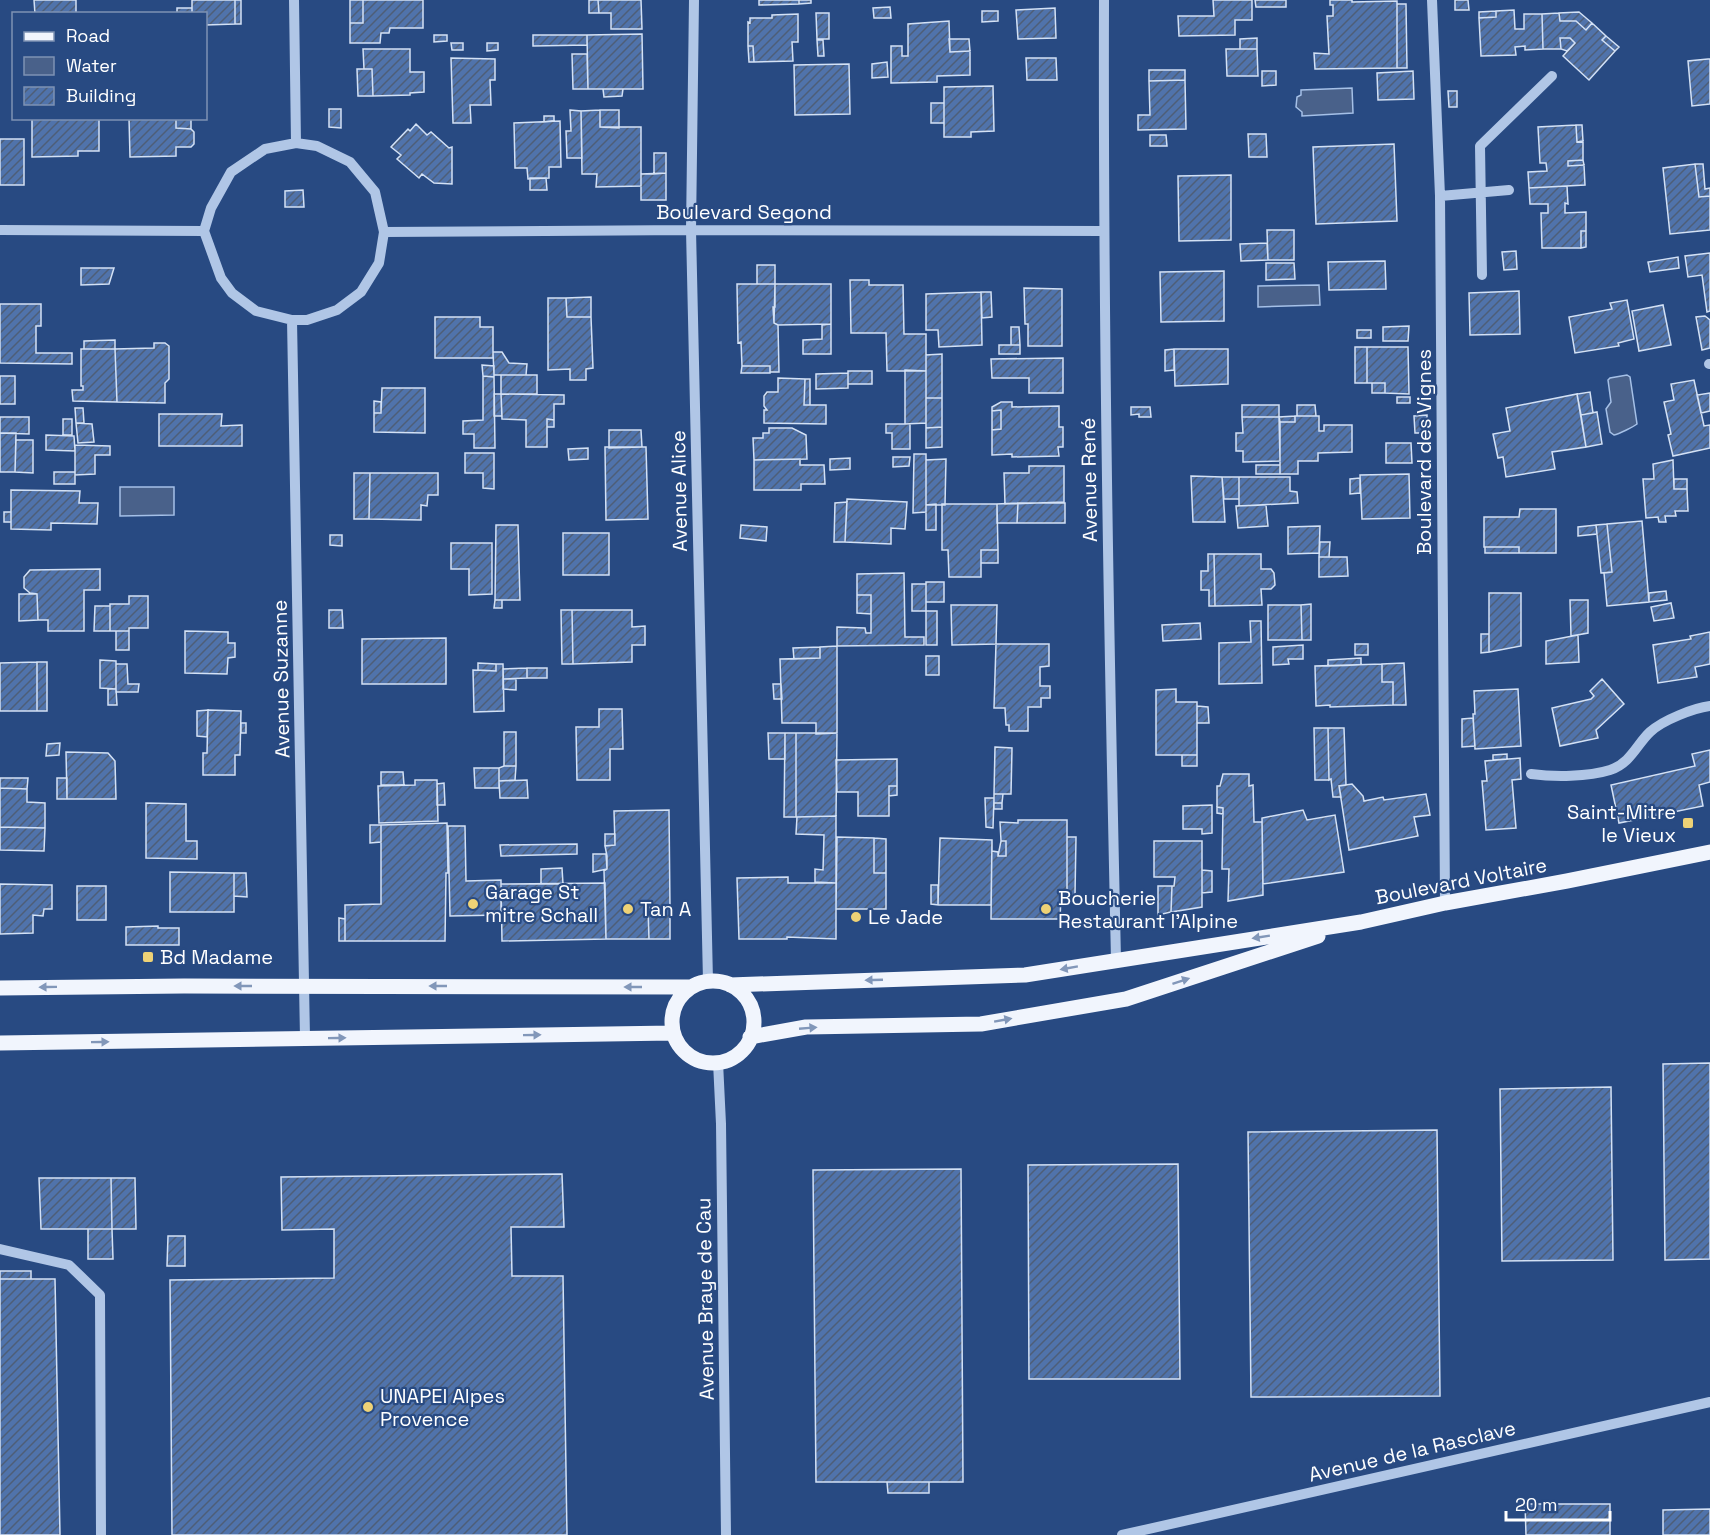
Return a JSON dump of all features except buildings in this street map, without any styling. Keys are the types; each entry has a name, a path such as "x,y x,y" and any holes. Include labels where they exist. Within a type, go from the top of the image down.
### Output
{"main road":[{"name":"Boulevard Voltaire","path":"1361,922 1445,903 1710,852"},
{"path":"730,985 1025,975 1361,922"},
{"path":"750,1037 806,1028 981,1024 1125,999 1361,922"},
{"path":"708,981 720,981 730,985 741,992 753,1013 750,1037 743,1049 732,1058 718,1062 707,1062 686,1053 673,1033 672,1020 681,996 692,987 708,981"},
{"path":"0,988 692,987"},
{"path":"0,1043 673,1033"}],"street":[{"path":"294,0 296,143"},
{"name":"Avenue Alice","path":"694,0 691,230 708,981"},
{"name":"Avenue René","path":"1104,0 1103,231 1116,960"},
{"name":"Boulevard des Vignes","path":"1432,0 1440,196 1445,903"},
{"path":"1482,275 1480,146 1552,76"},
{"path":"296,143 317,146 350,162 375,192 384,232 379,263 361,292 337,310 307,320 292,320 256,310 232,293 221,278 204,231 211,208 231,172 265,149 296,143"},
{"path":"1440,196 1509,190"},
{"path":"0,230 204,231"},
{"name":"Boulevard Segond","path":"384,232 1103,231"},
{"name":"Avenue Suzanne","path":"292,320 305,1038"},
{"path":"1531,774 1560,777 1612,770 1635,754 1651,731 1693,708 1710,706"},
{"name":"Avenue Braye de Cau","path":"718,1062 721,1124 726,1535"},
{"path":"0,1249 69,1265 100,1295 101,1535"},
{"name":"Avenue de la Rasclave","path":"1122,1535 1710,1402"}],"water":[{"path":"1352,88 1353,113 1302,116 1302,112 1296,107 1297,97 1301,95 1301,90"},
{"path":"1319,285 1320,305 1258,307 1258,286"},
{"path":"1627,375 1630,377 1637,424 1614,435 1610,432 1606,409 1611,402 1608,380"},
{"path":"120,487 174,487 174,515 120,516"}],"place":[{"name":"Saint-Mitre le Vieux","path":"1688,823"},
{"name":"Garage St mitre Schall","path":"473,904"},
{"name":"Tan A","path":"628,909"},
{"name":"Boucherie Restaurant l'Alpine","path":"1046,909"},
{"name":"Le Jade","path":"856,917"},
{"name":"Bd Madame","path":"148,957"},
{"name":"UNAPEI Alpes Provence","path":"368,1407"}]}
